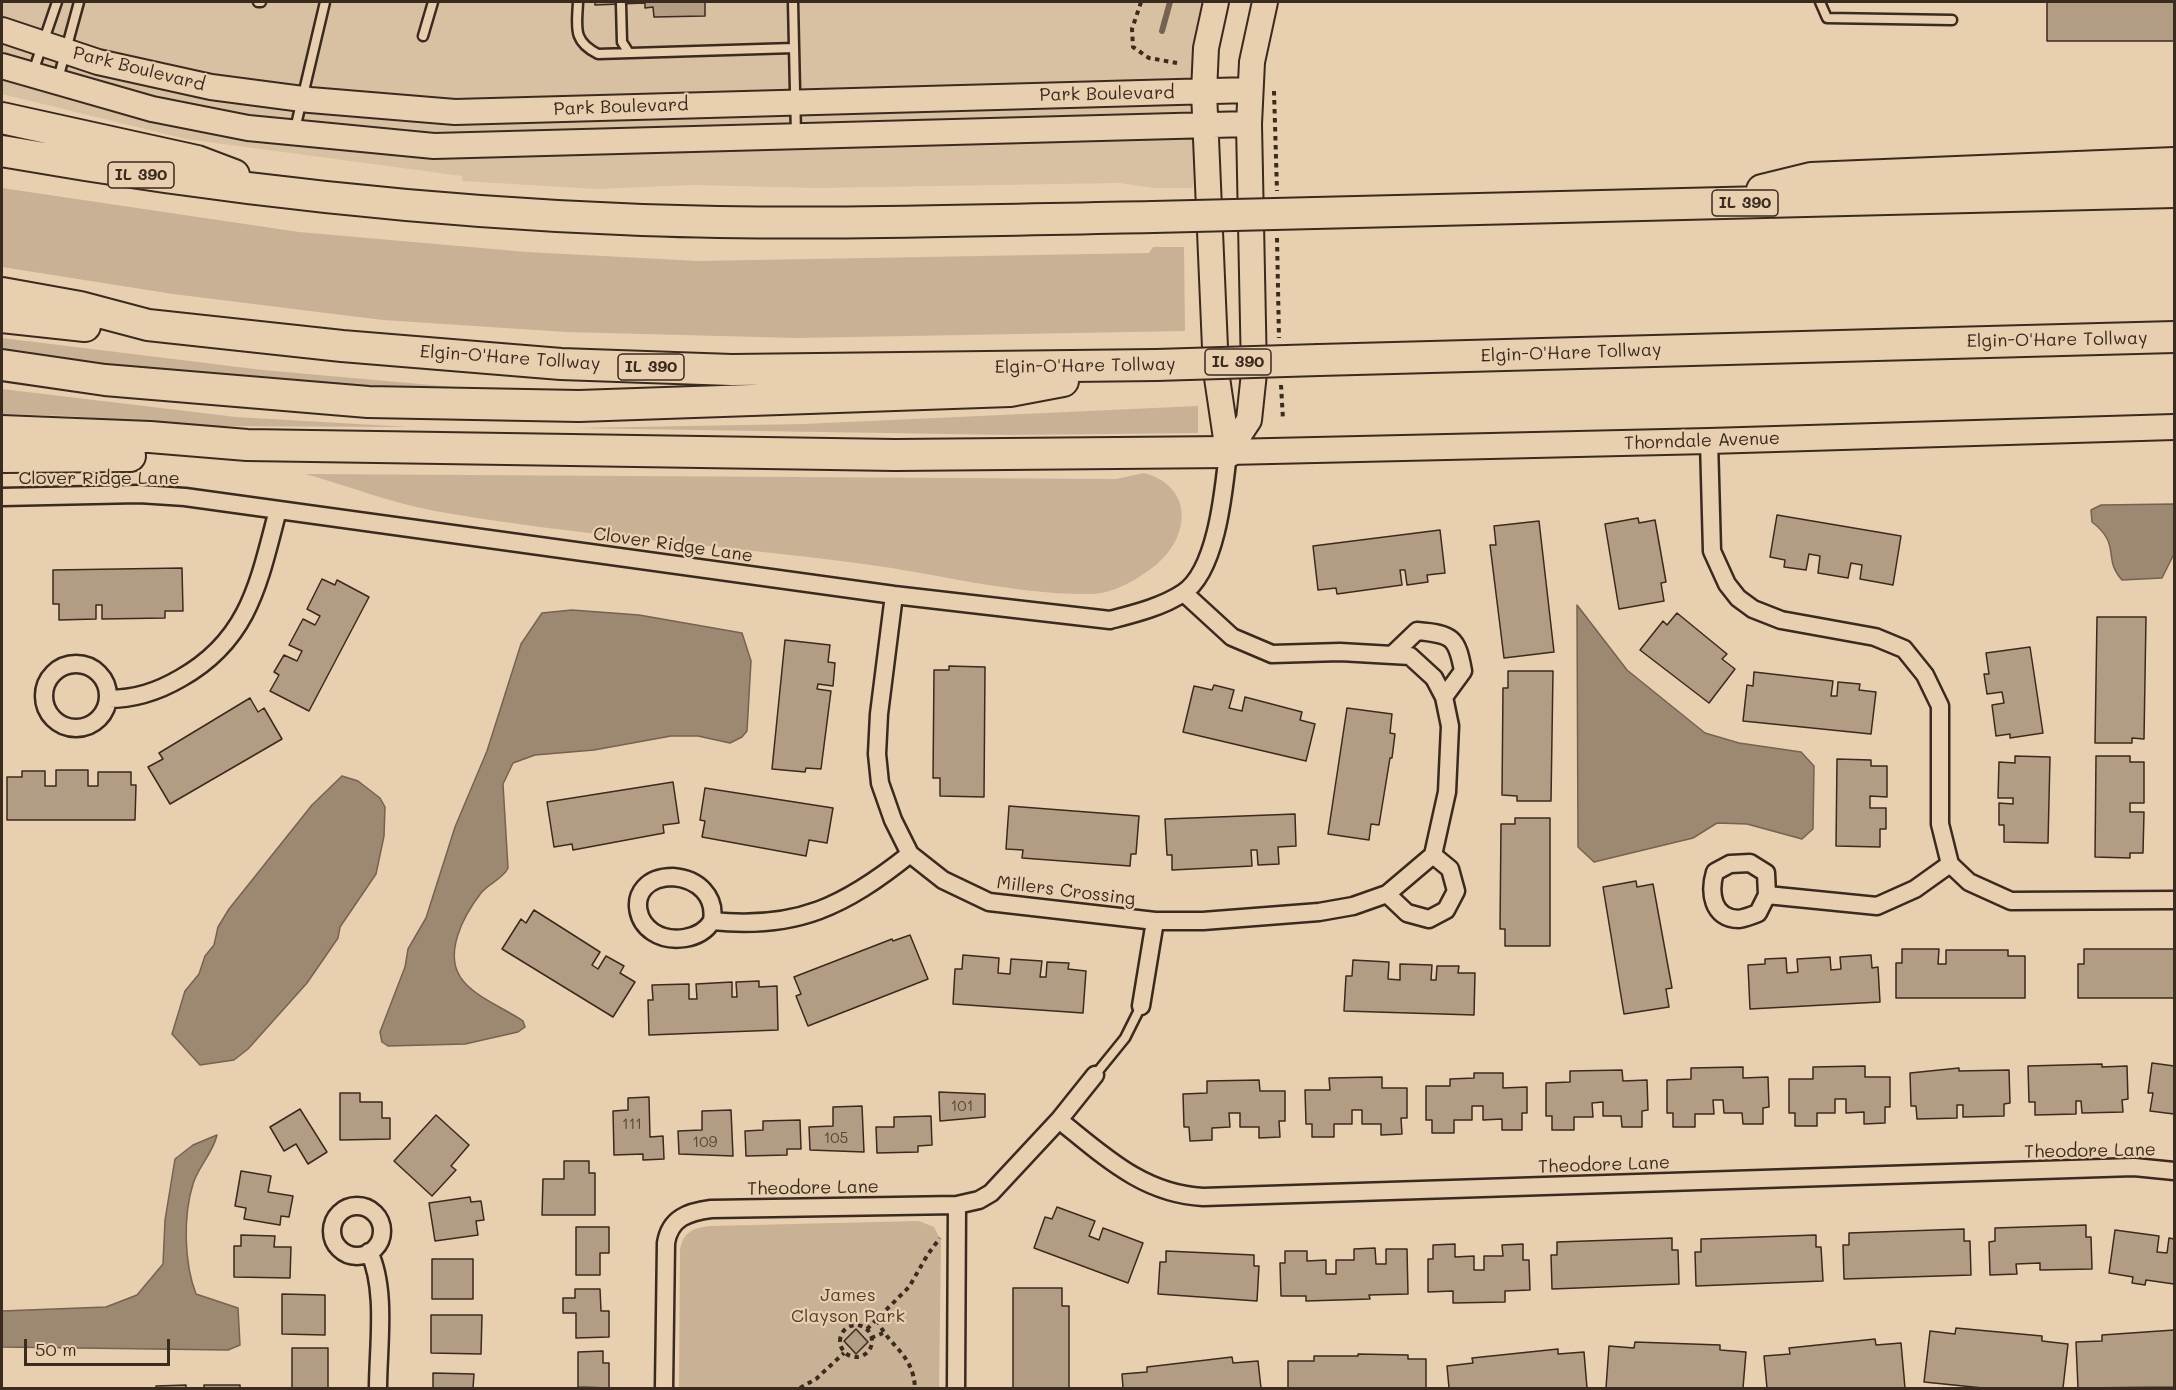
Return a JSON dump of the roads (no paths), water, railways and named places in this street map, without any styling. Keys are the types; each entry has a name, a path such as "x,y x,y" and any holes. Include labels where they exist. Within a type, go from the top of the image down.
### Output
{"highway":[{"path":"2,118 197,161 282,193"},
{"name":"IL 390","path":"2,151 134,174 282,193 443,209 642,220 837,223 2175,192"},
{"path":"1705,204 1811,178 2175,163"},
{"name":"Elgin-O'Hare Tollway","path":"2,293 80,307 148,325 342,346 561,364 732,370 1156,365 2175,337"},
{"path":"2,317 79,326 148,325"},
{"path":"2,365 105,380 278,396 368,402 579,406 1010,391 1156,365"},
{"path":"2,431 150,437 247,445 895,455 1228,452"},
{"path":"2,457 160,455 247,445"}],"street":[{"path":"1216,2 1206,48 1204,92 1216,371 1228,452 1221,511 1211,547 1200,572 1184,593 1232,636 1272,654 1410,656 1434,678 1444,697 1450,726 1447,792 1433,855 1450,869 1456,891 1446,910 1429,919 1407,913 1387,894"},
{"path":"1228,452 1249,420 1254,374 1249,124 1262,87 1252,62 1265,2"},
{"name":"Park Boulevard","path":"2,30 98,62 211,87 302,99 455,112 1204,92 1262,87"},
{"name":"Park Boulevard","path":"2,66 152,109 248,128 434,146 1249,124"},
{"name":"Thorndale Avenue","path":"1228,452 2175,427"},
{"path":"1709,441 1712,551 1720,570 1738,598 1753,609 1781,620 1875,637 1904,650 1925,675 1940,706 1940,824 1950,864 1969,882 2011,901 2175,900"},
{"name":"Clover Ridge Lane","path":"2,498 139,494 185,497 894,595 1110,620 1138,612 1184,593"},
{"path":"108,699 132,699 167,686 196,670 225,645 258,587 278,510"},
{"name":"Millers Crossing","path":"894,595 884,665 878,766 888,810 910,854 943,880 990,903 1155,921 1203,921 1319,912 1353,906 1387,894 1433,855"},
{"path":"1393,654 1417,631 1443,633 1459,647 1463,671 1444,697"},
{"path":"712,921 764,923 815,913 863,891 910,854"},
{"path":"1767,895 1877,906 1915,889 1950,864"},
{"path":"674,877 689,880 698,885 709,898 712,921 703,932 687,938 661,936 648,929 640,919 640,896 645,888 656,879 674,877"},
{"path":"1141,1006 1155,921"},
{"name":"Theodore Lane","path":"664,1389 666,1243 674,1222 689,1213 711,1209 971,1203 989,1195 1059,1120 1095,1075"},
{"name":"Theodore Lane","path":"1059,1120 1124,1172 1144,1184 1185,1196 1203,1197 2134,1167 2175,1171"},
{"path":"956,1389 957,1205"},
{"path":"369,1252 379,1288 378,1389"}],"lane":[{"path":"57,2 55,48 57,82"},
{"path":"32,75 55,48 79,2"},
{"path":"294,132 325,2"},
{"path":"423,36 433,2"},
{"path":"578,2 577,32 584,47 598,54 794,48"},
{"path":"793,2 796,136"},
{"path":"1820,2 1827,18 1952,20"},
{"path":"621,4 622,42 629,53"},
{"path":"1095,1075 1125,1038 1141,1006"}],"waterway":[{"path":"1162,31 1170,2"}],"park label":[{"name":"James Clayson Park","path":"848,1305"}]}
